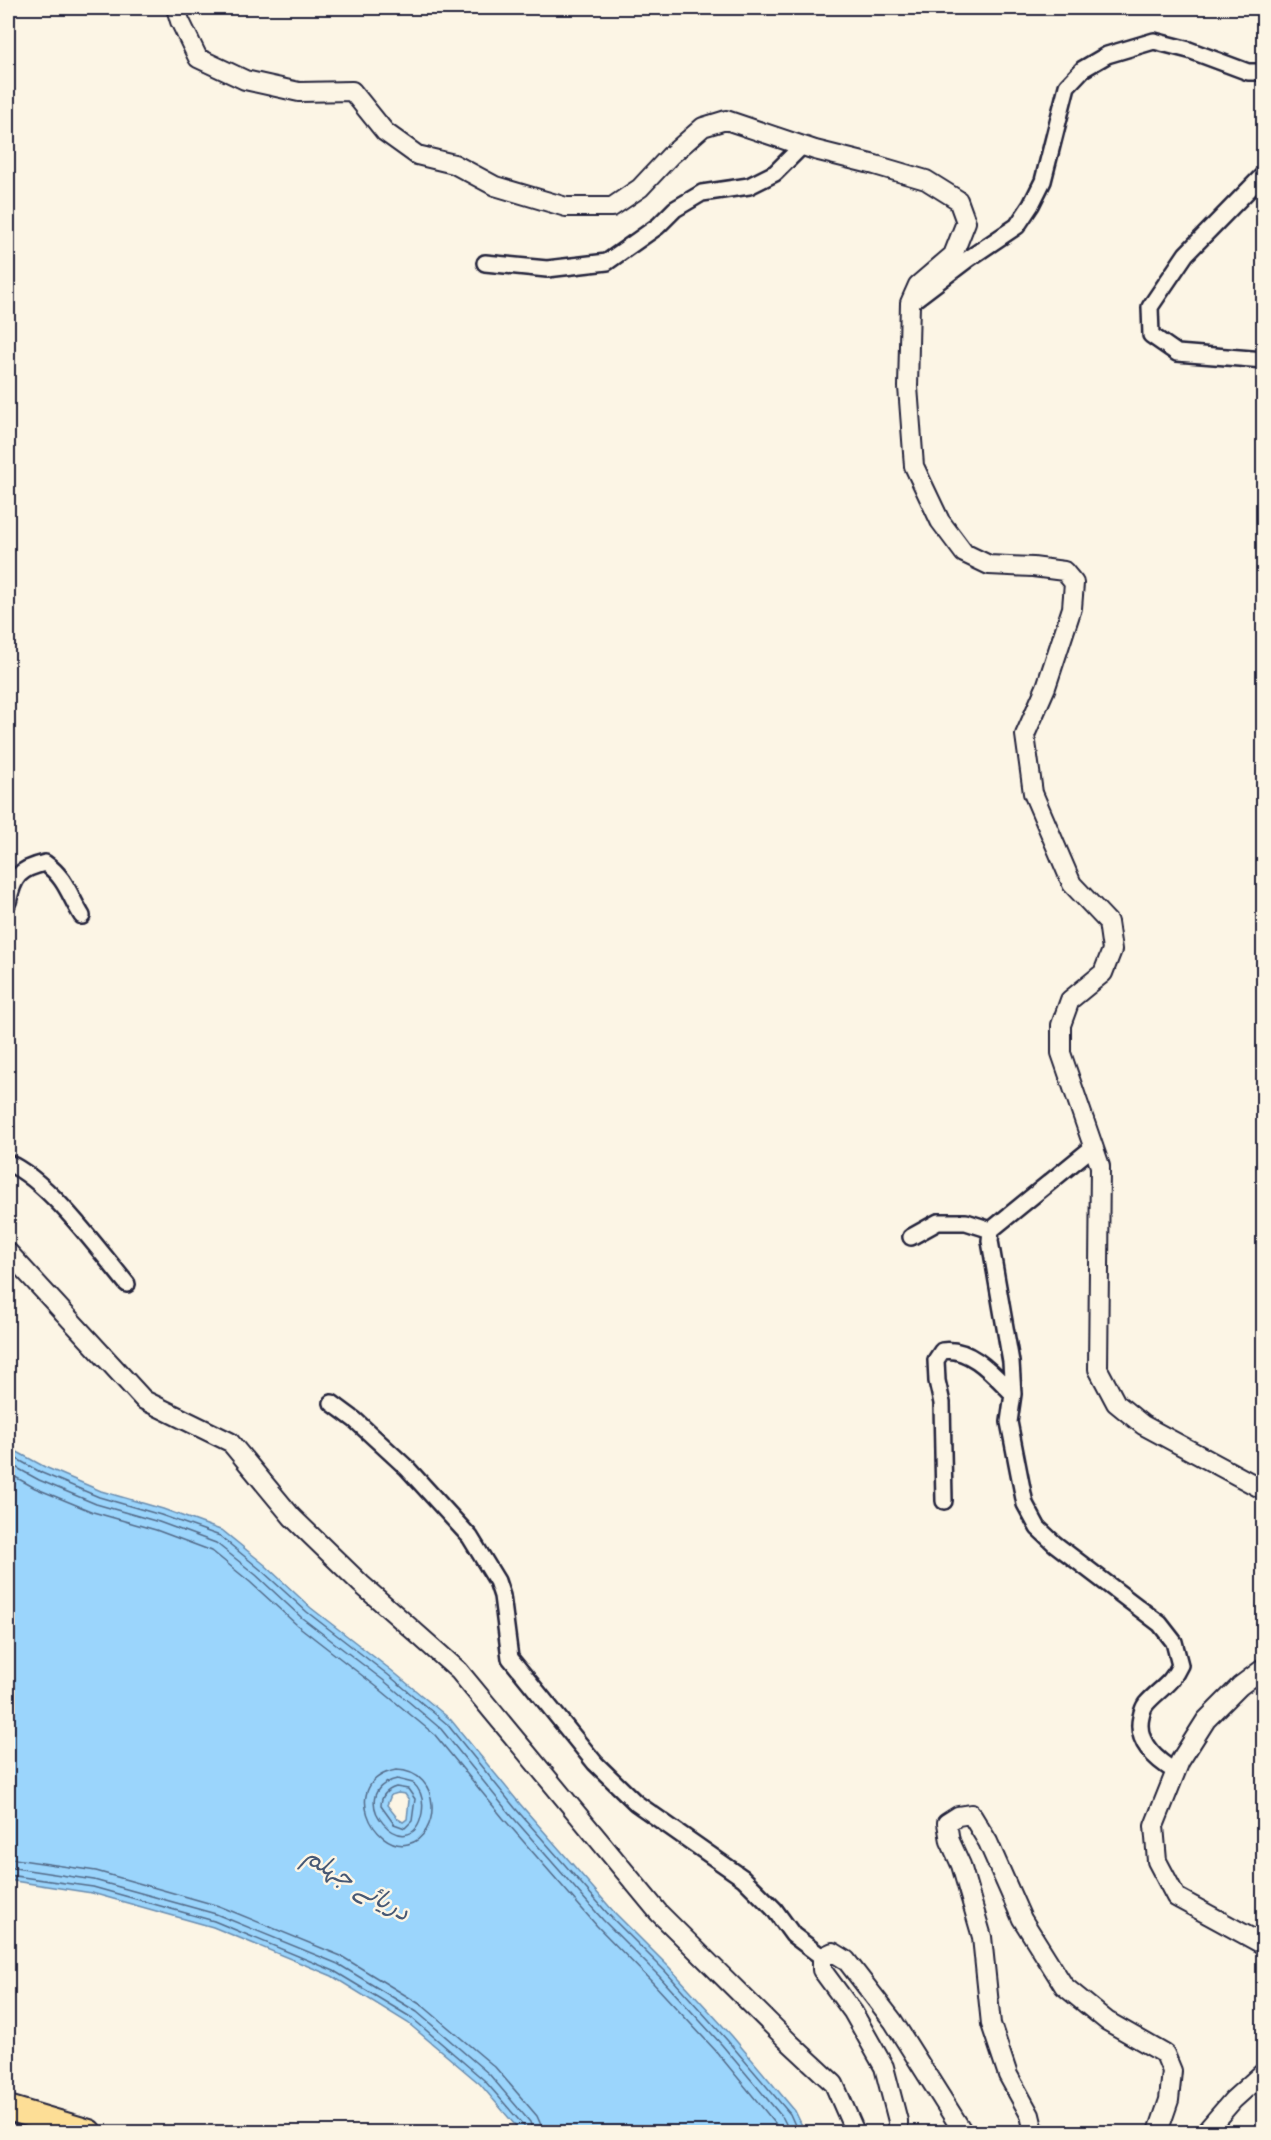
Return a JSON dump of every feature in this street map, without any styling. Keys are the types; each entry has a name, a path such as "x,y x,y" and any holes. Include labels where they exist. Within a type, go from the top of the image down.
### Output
{"highway":[{"path":"8,2108 90,2133"}],"street":[{"path":"176,8 198,58 244,80 299,92 352,91 385,132 417,155 454,164 495,186 566,207 612,207 640,188 670,156 703,127 726,120 802,146 926,180 958,200 966,222 953,255 918,285 910,303 908,387 914,466 940,521 964,553 989,564 1064,571 1074,583 1072,608 1046,687 1025,735 1033,794 1072,884 1108,922 1111,941 1112,950 1103,973 1070,1000 1061,1025 1061,1053 1100,1166 1098,1369 1116,1403 1143,1425 1263,1490"},
{"path":"910,303 1017,226 1043,181 1067,86 1083,69 1107,55 1154,41 1189,50 1248,72 1263,72"},
{"path":"484,262 547,269 607,262 658,225 675,209 702,193 749,186 776,173 802,146"},
{"path":"1263,174 1186,254 1150,307 1151,335 1177,353 1263,360"},
{"path":"8,902 13,880 28,867 45,863 57,872 67,886 82,916"},
{"path":"990,1230 1094,1148"},
{"path":"8,1163 20,1168 63,1208 127,1284"},
{"path":"911,1237 938,1222 966,1222 990,1230"},
{"path":"990,1230 1011,1362 1013,1394 1009,1422 1025,1504 1038,1528 1055,1544 1160,1624 1174,1642 1180,1665 1174,1679 1144,1706 1138,1728 1146,1745 1161,1763 1176,1772"},
{"path":"8,1252 144,1401 230,1442 292,1517 361,1584 459,1671 659,1912 834,2084 855,2133"},
{"path":"944,1501 942,1403 937,1381 936,1359 942,1351 953,1349 968,1355 1013,1394"},
{"path":"332,1403 356,1420 407,1468 470,1537 497,1581 502,1596 510,1658 595,1763 636,1803 743,1878 774,1910 793,1935 822,1958"},
{"path":"1263,1668 1240,1686 1206,1720 1180,1761 1154,1826 1157,1861 1176,1897 1263,1945"},
{"path":"1034,2133 1030,2115 1008,2075 991,2024 982,1937 962,1865 950,1841 947,1823 958,1816 971,1814 988,1842 1022,1919 1064,1986 1107,2021 1165,2054 1172,2071 1169,2100 1158,2133"},
{"path":"822,1958 833,1952 846,1960 893,2021 963,2133"},
{"path":"822,1958 822,1970 853,2012 884,2067 898,2121 898,2133"},
{"path":"1208,2131 1233,2100 1263,2072"}],"water":[{"name":"دریائے جہلم","path":"8,1447 45,1467 101,1491 163,1509 223,1531 265,1565 311,1608 451,1720 614,1912 669,1967 732,2036 795,2111 805,2132 521,2132 480,2084 408,2023 332,1976 213,1927 92,1893 8,1880","holes":["405,1794 409,1800 407,1819 403,1822 387,1805 391,1795"]}]}
